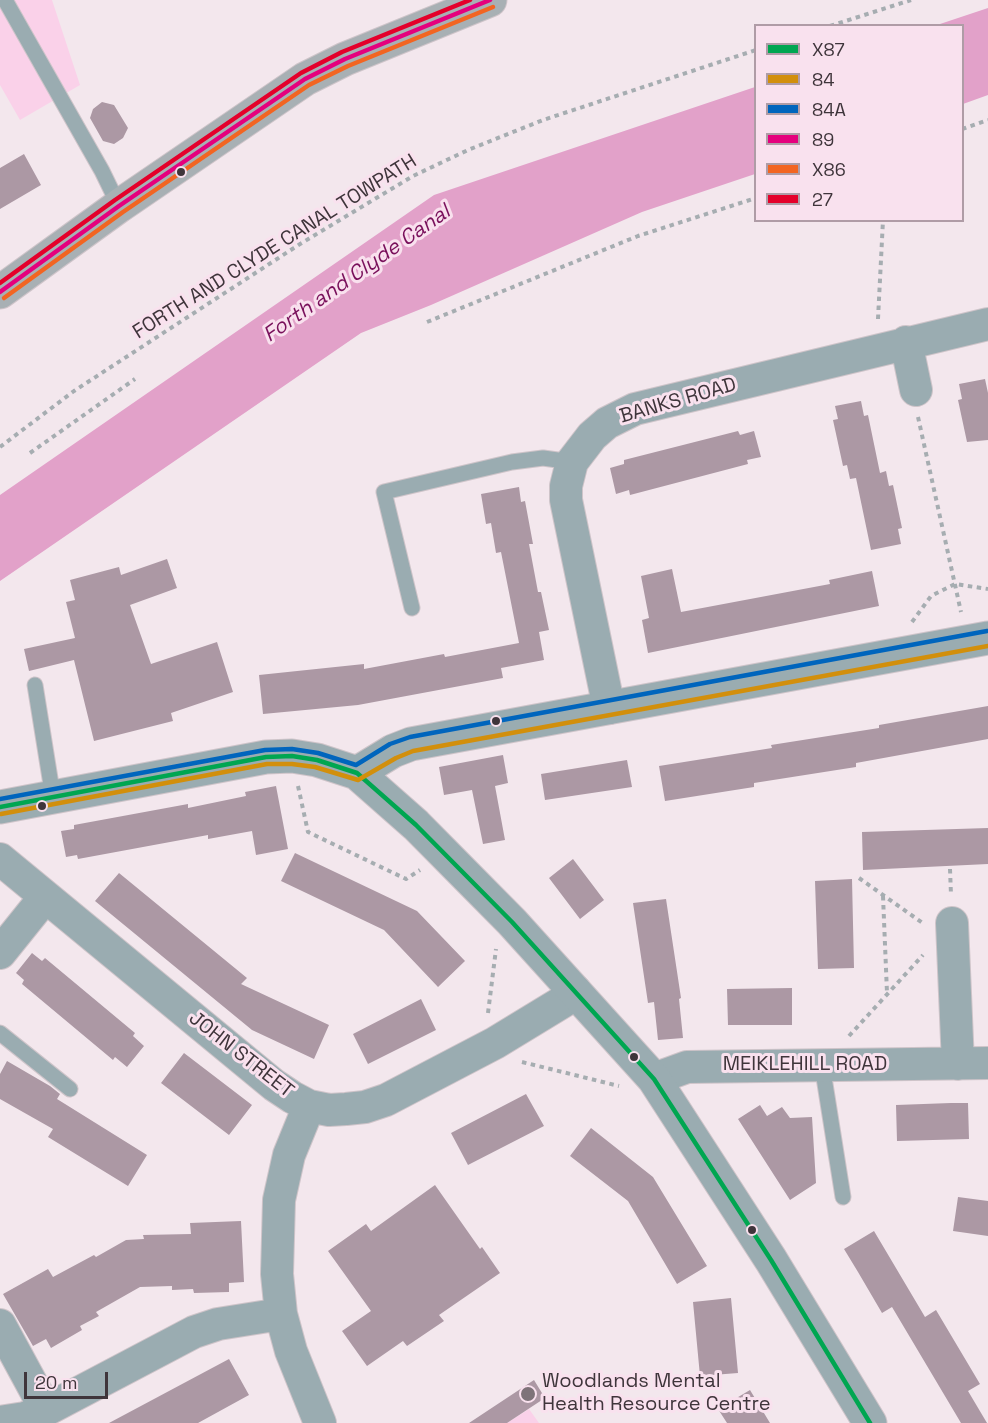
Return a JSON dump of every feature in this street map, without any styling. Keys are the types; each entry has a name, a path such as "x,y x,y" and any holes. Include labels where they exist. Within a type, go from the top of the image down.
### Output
{"main road":[{"path":"0,292 119,206 305,79 345,59 490,0"}],"street":[{"name":"BANKS ROAD","path":"609,708 566,500 566,486 572,462 592,436 607,423 635,409 988,324"},
{"path":"906,342 917,403"},
{"path":"357,773 393,751 411,744 977,640"},
{"path":"0,807 266,757 292,756 317,760 357,773 444,853 512,922 654,1079 771,1260 870,1423"},
{"name":"JOHN STREET","path":"0,859 274,1085 309,1106 329,1110 346,1109 364,1107 386,1100 495,1043 564,1001 575,991"},
{"path":"0,953 45,897"},
{"name":"MEIKLEHILL ROAD","path":"654,1079 687,1066 973,1063 952,923"},
{"path":"309,1106 289,1155 279,1200 277,1274 280,1314 294,1360 320,1423"},
{"path":"0,1422 26,1418 46,1410 194,1332 218,1324 280,1314"},
{"path":"0,1325 46,1410"}],"lane":[{"path":"5,0 102,171 119,206"},
{"path":"412,608 384,492 512,462 543,458 572,462"},
{"path":"35,685 54,797"},
{"path":"0,1033 70,1089"},
{"path":"822,1065 843,1197"}],"path":[{"path":"836,24 911,0"},
{"name":"FORTH AND CLYDE CANAL TOWPATH","path":"0,447 74,391 300,244 413,176 468,150 543,120 754,51"},
{"path":"964,129 988,120"},
{"path":"427,322 638,236 754,199"},
{"path":"878,320 883,222"},
{"path":"30,453 135,379"},
{"path":"917,403 955,584 977,640"},
{"path":"901,654 910,627 919,611 932,596 955,584 988,589"},
{"path":"292,756 308,832 406,879 444,853"},
{"path":"859,878 923,924 952,923"},
{"path":"883,895 887,994"},
{"path":"822,1065 952,923"}],"shaded area":[{"path":"0,0 52,0 80,85 20,120 0,85"},
{"path":"529,1409 539,1423 507,1423"}],"water":[{"path":"988,8 988,95 964,104 964,24 940,24"},
{"name":"Forth and Clyde Canal","path":"754,87 754,174 642,212 431,305 361,333 0,581 0,495 434,195"}],"building":[{"path":"102,102 114,105 128,128 123,138 114,144 103,141 90,118 93,109"},
{"path":"24,154 41,185 0,209 0,168"},
{"path":"985,379 988,393 988,440 967,442 958,400 962,399 959,384"},
{"path":"861,401 864,416 868,415 880,473 886,471 889,486 893,485 902,528 898,529 901,544 871,550 856,478 850,479 847,465 843,466 833,420 838,419 835,406"},
{"path":"738,431 740,435 754,431 761,457 747,460 748,464 630,495 629,490 616,494 610,468 624,464 624,460"},
{"path":"519,487 521,502 525,501 533,544 529,544 538,592 541,592 549,630 539,632 544,660 501,668 503,678 358,705 263,714 259,675 364,664 364,669 519,643 501,552 496,553 491,523 486,524 481,494"},
{"path":"167,559 177,588 130,605 151,664 217,642 233,692 171,713 173,721 94,741 74,660 29,671 24,649 75,638 66,602 75,600 70,580 119,567 121,575"},
{"path":"672,569 681,612 830,584 829,580 872,571 879,606 648,653 642,620 649,618 641,576"},
{"path":"988,706 988,739 856,763 856,767 754,783 754,787 665,801 659,766 772,748 771,745 879,728 879,725"},
{"path":"503,755 508,783 495,786 505,840 483,844 472,790 444,795 439,767"},
{"path":"627,760 632,787 545,800 541,774"},
{"path":"276,786 288,849 256,855 252,831 208,839 208,835 78,859 77,855 66,857 61,831 74,829 74,825 188,804 188,808 246,796 245,792"},
{"path":"988,828 988,864 863,870 862,832"},
{"path":"295,853 417,911 465,961 438,987 384,930 281,881"},
{"path":"573,859 604,900 580,919 549,878"},
{"path":"119,873 247,978 241,984 329,1025 314,1059 252,1030 95,901"},
{"path":"852,879 854,968 818,969 815,881"},
{"path":"666,899 681,998 679,999 683,1038 658,1040 654,1002 648,1003 633,903"},
{"path":"32,953 42,961 45,958 135,1033 133,1036 144,1046 127,1067 115,1057 113,1060 22,984 24,980 16,973"},
{"path":"792,988 792,1025 728,1025 727,989"},
{"path":"421,999 436,1030 368,1064 353,1034"},
{"path":"184,1053 252,1105 229,1135 161,1083"},
{"path":"7,1061 50,1086 60,1094 57,1099 147,1155 128,1186 48,1137 53,1129 0,1099 0,1074"},
{"path":"526,1094 544,1126 468,1165 451,1133"},
{"path":"968,1103 969,1139 897,1141 896,1105"},
{"path":"760,1105 767,1116 782,1107 790,1118 812,1117 816,1183 790,1200 738,1119"},
{"path":"591,1128 653,1177 707,1266 677,1284 628,1201 570,1156"},
{"path":"435,1185 480,1249 482,1247 500,1273 439,1315 444,1321 407,1346 403,1341 367,1366 342,1331 371,1311 328,1251 366,1224 371,1231"},
{"path":"958,1197 988,1201 988,1236 953,1231"},
{"path":"241,1221 244,1282 229,1283 229,1292 194,1293 193,1289 172,1290 172,1286 140,1287 96,1312 99,1316 80,1326 82,1330 51,1348 46,1339 33,1346 3,1294 48,1269 53,1277 126,1240 144,1239 143,1235 191,1234 190,1223"},
{"path":"874,1231 925,1317 936,1310 980,1384 968,1391 987,1423 961,1423 892,1307 882,1313 844,1249"},
{"path":"731,1298 738,1373 700,1376 693,1302"},
{"path":"229,1359 249,1395 198,1423 109,1423"},
{"name":"Woodlands Mental Health Resource Centre","path":"534,1380 545,1398 507,1423 469,1423"},
{"path":"750,1390 770,1423 727,1423 718,1409"}],"transit line":[{"name":"27","path":"0,283 115,200 301,73 342,52 470,0"},
{"name":"89","path":"0,292 119,206 305,79 345,59 490,0"},
{"name":"X86","path":"4,298 123,212 309,85 348,66 493,7"},
{"name":"84A","path":"0,799 265,750 292,749 318,753 356,765 390,744 410,737 987,631"},
{"name":"84","path":"1,814 267,764 315,767 358,780 413,751 988,646"},
{"name":"X87","path":"0,807 266,757 292,756 317,760 357,773 416,825 512,922 654,1079 771,1260 870,1423"}],"place":[{"name":"Woodlands Mental Health Resource Centre","path":"528,1394"}]}
